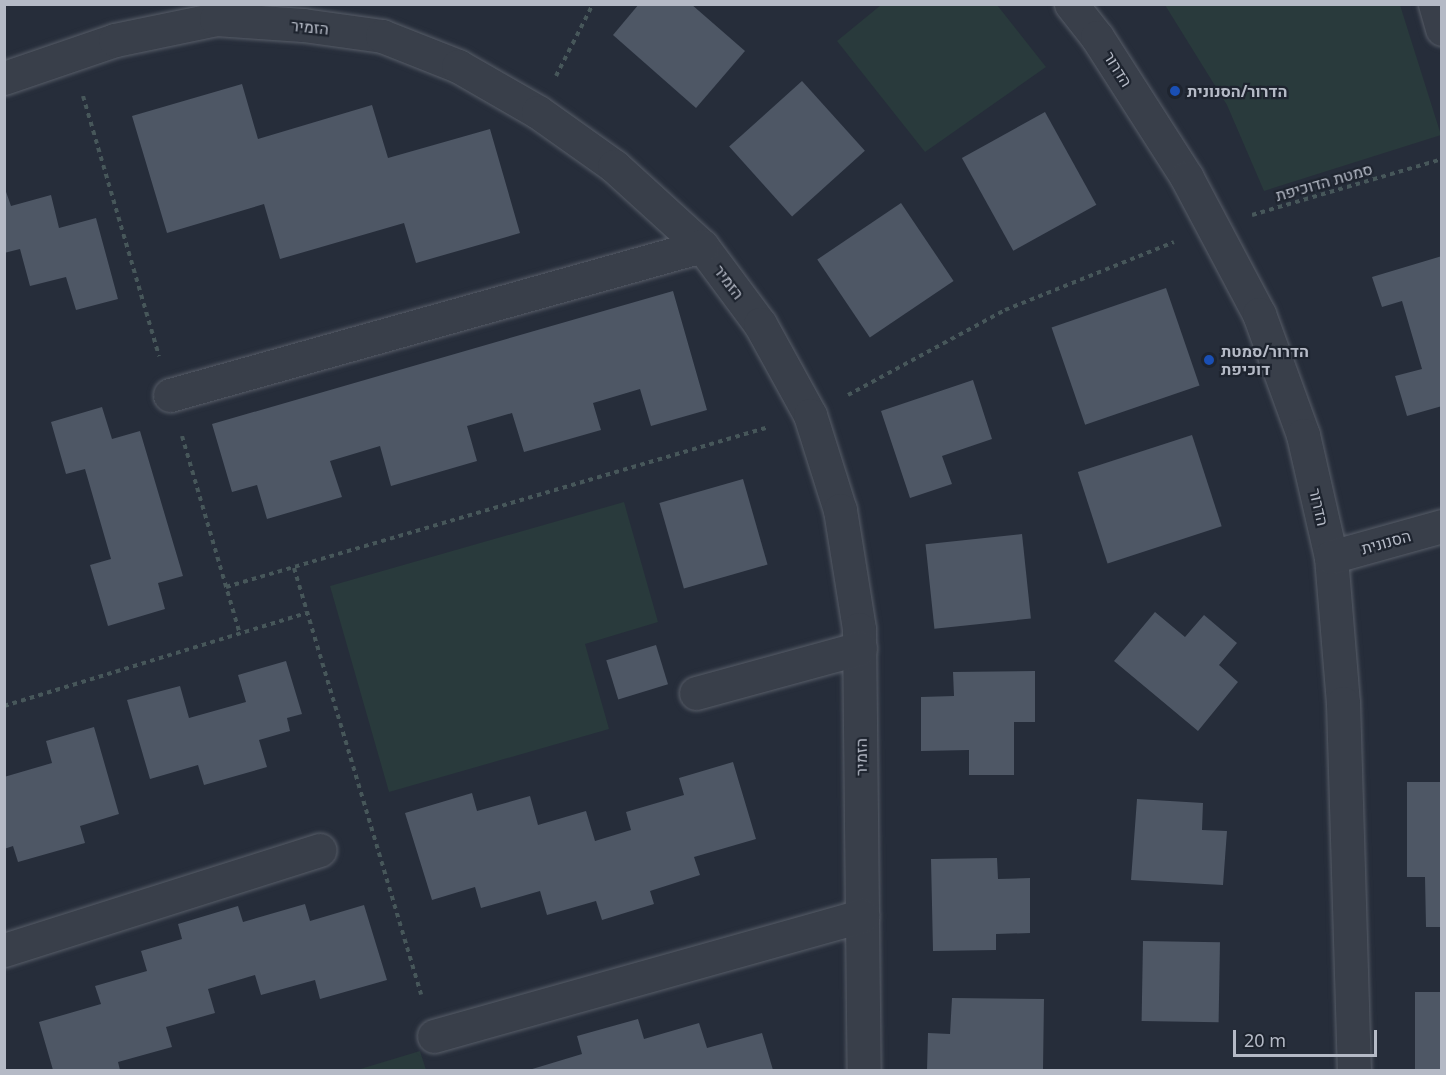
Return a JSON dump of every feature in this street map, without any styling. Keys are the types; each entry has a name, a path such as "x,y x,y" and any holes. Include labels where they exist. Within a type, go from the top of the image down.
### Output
{"street":[{"name":"הדרור","path":"1071,4 1104,47 1187,178 1259,314 1303,435 1331,557 1343,703 1354,1071"},
{"path":"1435,4 1442,28"},
{"name":"הזמיר","path":"4,78 116,40 216,20 303,25 382,36 458,66 538,112 614,166 702,246 760,324 810,415 840,510 860,648 864,1071"},
{"path":"170,394 702,246"},
{"name":"הסנונית","path":"1331,557 1442,526"},
{"path":"696,693 860,648"},
{"path":"4,950 320,850"},
{"path":"434,1036 862,916"}],"path":[{"path":"538,112 592,4"},
{"path":"71,55 240,634"},
{"name":"סמטת הדוכיפת","path":"226,587 810,415 1005,310 1213,227 1442,159"},
{"path":"294,568 434,1036"},
{"path":"4,706 307,613"}],"shaded area":[{"path":"881,5 997,5 1046,67 925,152 837,41"},
{"path":"1165,5 1400,5 1441,135 1264,191 1227,105"},
{"path":"624,502 658,622 585,644 609,729 389,792 330,586"},
{"path":"420,1051 426,1070 357,1070"}],"building":[{"path":"639,4 691,4 745,51 696,108 613,35"},
{"path":"802,81 865,151 792,216 729,147"},
{"path":"242,84 258,139 372,105 388,158 490,129 520,233 416,263 404,223 280,259 264,204 167,233 132,116"},
{"path":"1045,112 1096,205 1013,251 962,158"},
{"path":"4,186 11,206 51,195 59,228 96,218 118,299 76,310 66,277 30,286 20,249 4,253"},
{"path":"901,203 954,281 870,337 817,259"},
{"path":"1442,256 1442,406 1407,416 1395,376 1422,369 1402,301 1382,307 1372,277"},
{"path":"1166,288 1200,385 1085,425 1052,327"},
{"path":"673,291 707,410 651,426 640,389 593,403 601,430 524,452 512,413 467,426 477,461 391,486 380,446 330,461 342,497 267,519 257,485 232,492 212,424"},
{"path":"973,380 992,439 942,456 952,484 910,498 881,411"},
{"path":"102,407 112,439 140,431 183,576 158,583 165,609 108,626 90,565 111,559 85,469 66,474 51,422"},
{"path":"1192,435 1222,526 1108,563 1078,472"},
{"path":"743,479 768,565 684,589 659,503"},
{"path":"1022,534 1031,619 934,629 926,544"},
{"path":"1155,612 1185,637 1204,615 1237,643 1219,665 1238,682 1198,731 1114,661"},
{"path":"656,645 668,684 618,699 606,660"},
{"path":"286,661 302,714 287,718 290,731 259,740 267,767 204,785 198,765 150,779 127,700 180,686 189,718 246,702 238,675"},
{"path":"1035,671 1035,722 1014,722 1014,775 969,775 969,750 921,751 921,697 954,696 953,672"},
{"path":"94,727 119,814 80,826 85,843 18,862 13,846 4,849 4,777 52,763 46,741"},
{"path":"733,762 756,839 694,857 700,875 650,891 654,904 602,920 596,901 547,915 540,891 481,908 475,887 432,900 405,813 472,793 477,811 530,796 538,825 586,811 595,841 631,830 626,812 684,795 679,778"},
{"path":"1407,782 1442,782 1442,927 1426,927 1425,877 1407,877"},
{"path":"1137,799 1203,803 1202,830 1227,831 1223,885 1131,880"},
{"path":"997,858 998,879 1030,878 1030,933 996,934 996,950 933,951 931,859"},
{"path":"305,904 310,921 364,905 387,980 320,999 315,980 261,995 255,975 208,989 215,1013 166,1027 172,1047 118,1062 120,1070 53,1070 39,1022 101,1004 95,986 147,971 141,951 182,939 178,924 238,906 243,922"},
{"path":"1143,941 1220,942 1219,1022 1142,1021"},
{"path":"1415,992 1442,992 1442,1070 1415,1070"},
{"path":"952,998 1044,999 1043,1070 927,1070 928,1033 950,1034"},
{"path":"638,1019 644,1039 699,1023 707,1048 762,1033 773,1070 529,1070 582,1054 577,1036"}],"place":[{"name":"הדרור/הסנונית","path":"1175,91"},
{"name":"הדרור/סמטת דוכיפת","path":"1209,360"}]}
